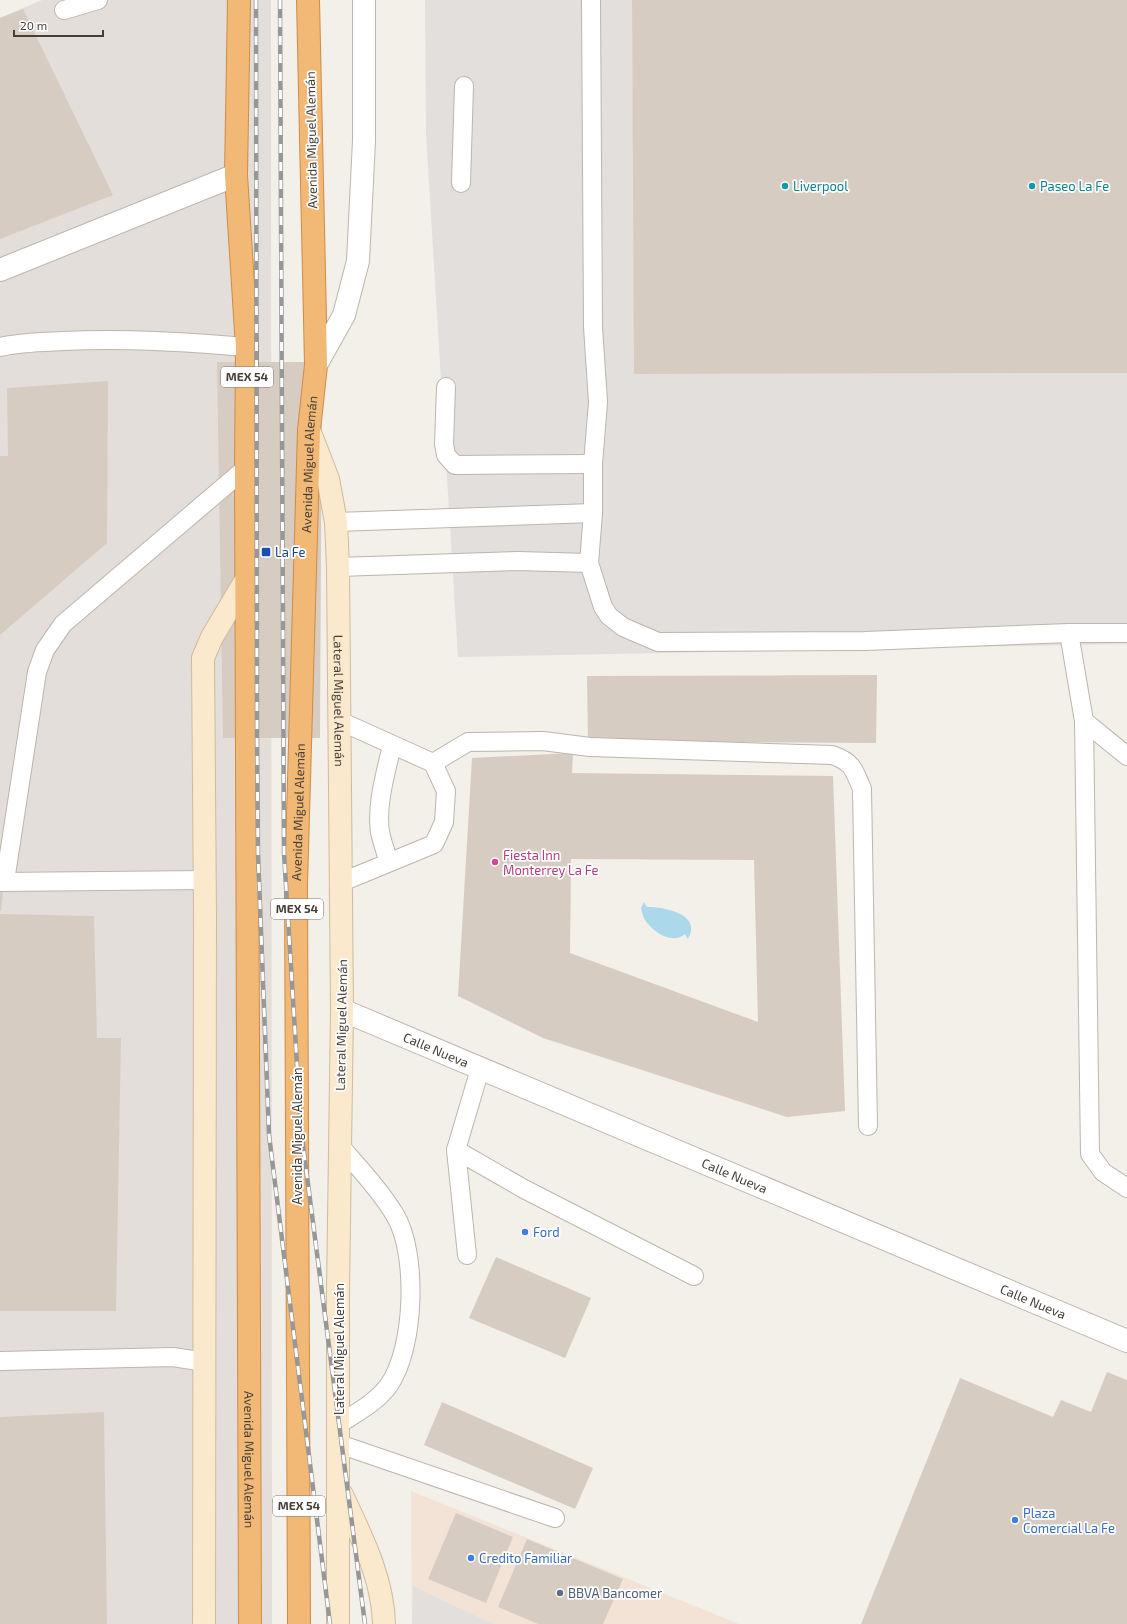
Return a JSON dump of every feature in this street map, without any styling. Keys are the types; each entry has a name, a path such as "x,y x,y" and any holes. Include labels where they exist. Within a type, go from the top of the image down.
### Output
{"highway":[{"name":"Avenida Miguel Alemán","path":"239,0 236,174 247,347 246,580 250,1624"},
{"name":"Avenida Miguel Alemán","path":"299,1624 296,885 308,430 316,365 308,0"}],"street":[{"path":"316,365 344,315 358,261 364,141 364,0"},
{"path":"0,270 236,174"},
{"name":"Lateral Miguel Alemán","path":"308,430 328,479 336,522 338,567 342,882 338,1624"},
{"path":"204,1624 205,880 203,658 212,637 246,580"},
{"name":"Calle Nueva","path":"342,1010 1127,1341"},
{"path":"339,1490 367,1551 378,1580 384,1624"}],"lane":[{"path":"64,10 98,0"},
{"path":"591,0 592,327 598,402 593,464 593,513 589,563 603,607 610,616 623,628 658,642 865,641 1127,632"},
{"path":"461,183 464,86"},
{"path":"0,347 16,343 99,339 186,342 247,347"},
{"path":"446,387 444,444 446,455 455,465 593,464"},
{"path":"205,880 2,881 37,672 45,650 63,624 246,468"},
{"path":"336,522 593,513"},
{"path":"338,567 518,561 589,563"},
{"path":"1069,633 1084,721 1090,1154 1103,1172 1127,1188"},
{"path":"1084,721 1127,756"},
{"path":"340,722 433,763 446,791 444,822 434,844 342,882"},
{"path":"433,763 468,742 543,741 590,747 832,755 844,759 853,769 862,790 868,1126"},
{"path":"389,862 380,832 380,815 382,793 392,745"},
{"path":"467,1255 456,1150 480,1068"},
{"path":"340,1146 377,1190 396,1216 407,1249 411,1282 409,1322 401,1359 389,1385 339,1434 555,1518"},
{"path":"456,1150 524,1189 694,1276"},
{"path":"0,1361 173,1357 205,1362"}],"shaded area":[{"name":"La Fe","path":"42,0 271,0 272,1624 0,1624 0,18"},
{"path":"425,0 632,0 635,374 1127,373 1127,644 458,657 426,134"},
{"path":"411,1491 739,1624 412,1624"},
{"path":"413,1586 492,1624 412,1624"}],"water":[{"path":"644,902 647,907 663,908 680,914 686,918 690,923 691,930 688,939 685,934 680,937 669,938 653,929 643,916 641,908"}],"building":[{"name":"Liverpool","path":"632,0 1127,0 1127,373 634,374"},
{"path":"23,9 113,195 0,239 0,18"},
{"path":"217,362 322,362 320,738 223,738"},
{"path":"108,381 107,543 0,635 0,456 8,456 7,388"},
{"path":"877,675 876,743 588,741 587,676"},
{"path":"573,753 572,773 833,776 845,1111 787,1117 543,1038 458,996 472,758","holes":["571,859 754,860 758,1022 570,953"]},
{"path":"0,892 3,892 1,911 0,911"},
{"path":"0,914 94,916 97,1038 121,1038 116,1311 0,1311"},
{"path":"496,1257 591,1298 565,1358 469,1318"},
{"name":"Plaza Comercial La Fe","path":"1107,1372 1127,1380 1127,1624 861,1624 960,1378 1053,1417 1061,1400 1091,1412"},
{"path":"442,1402 593,1468 575,1509 424,1445"},
{"path":"104,1412 107,1624 0,1624 0,1417"},
{"name":"Credito Familiar","path":"456,1513 513,1537 486,1603 428,1579"},
{"name":"BBVA Bancomer","path":"527,1539 623,1579 603,1624 538,1624 498,1607"}],"railway":[{"path":"256,0 258,854 269,1135 330,1624"},
{"path":"280,0 284,853 301,1130 365,1624"}],"place":[{"name":"Liverpool","path":"785,186"},
{"name":"Paseo La Fe","path":"1032,186"},
{"name":"La Fe","path":"266,552"},
{"name":"Fiesta Inn Monterrey La Fe","path":"495,862"},
{"name":"Ford","path":"525,1232"},
{"name":"Plaza Comercial La Fe","path":"1015,1520"},
{"name":"Credito Familiar","path":"471,1558"},
{"name":"BBVA Bancomer","path":"560,1593"}]}
